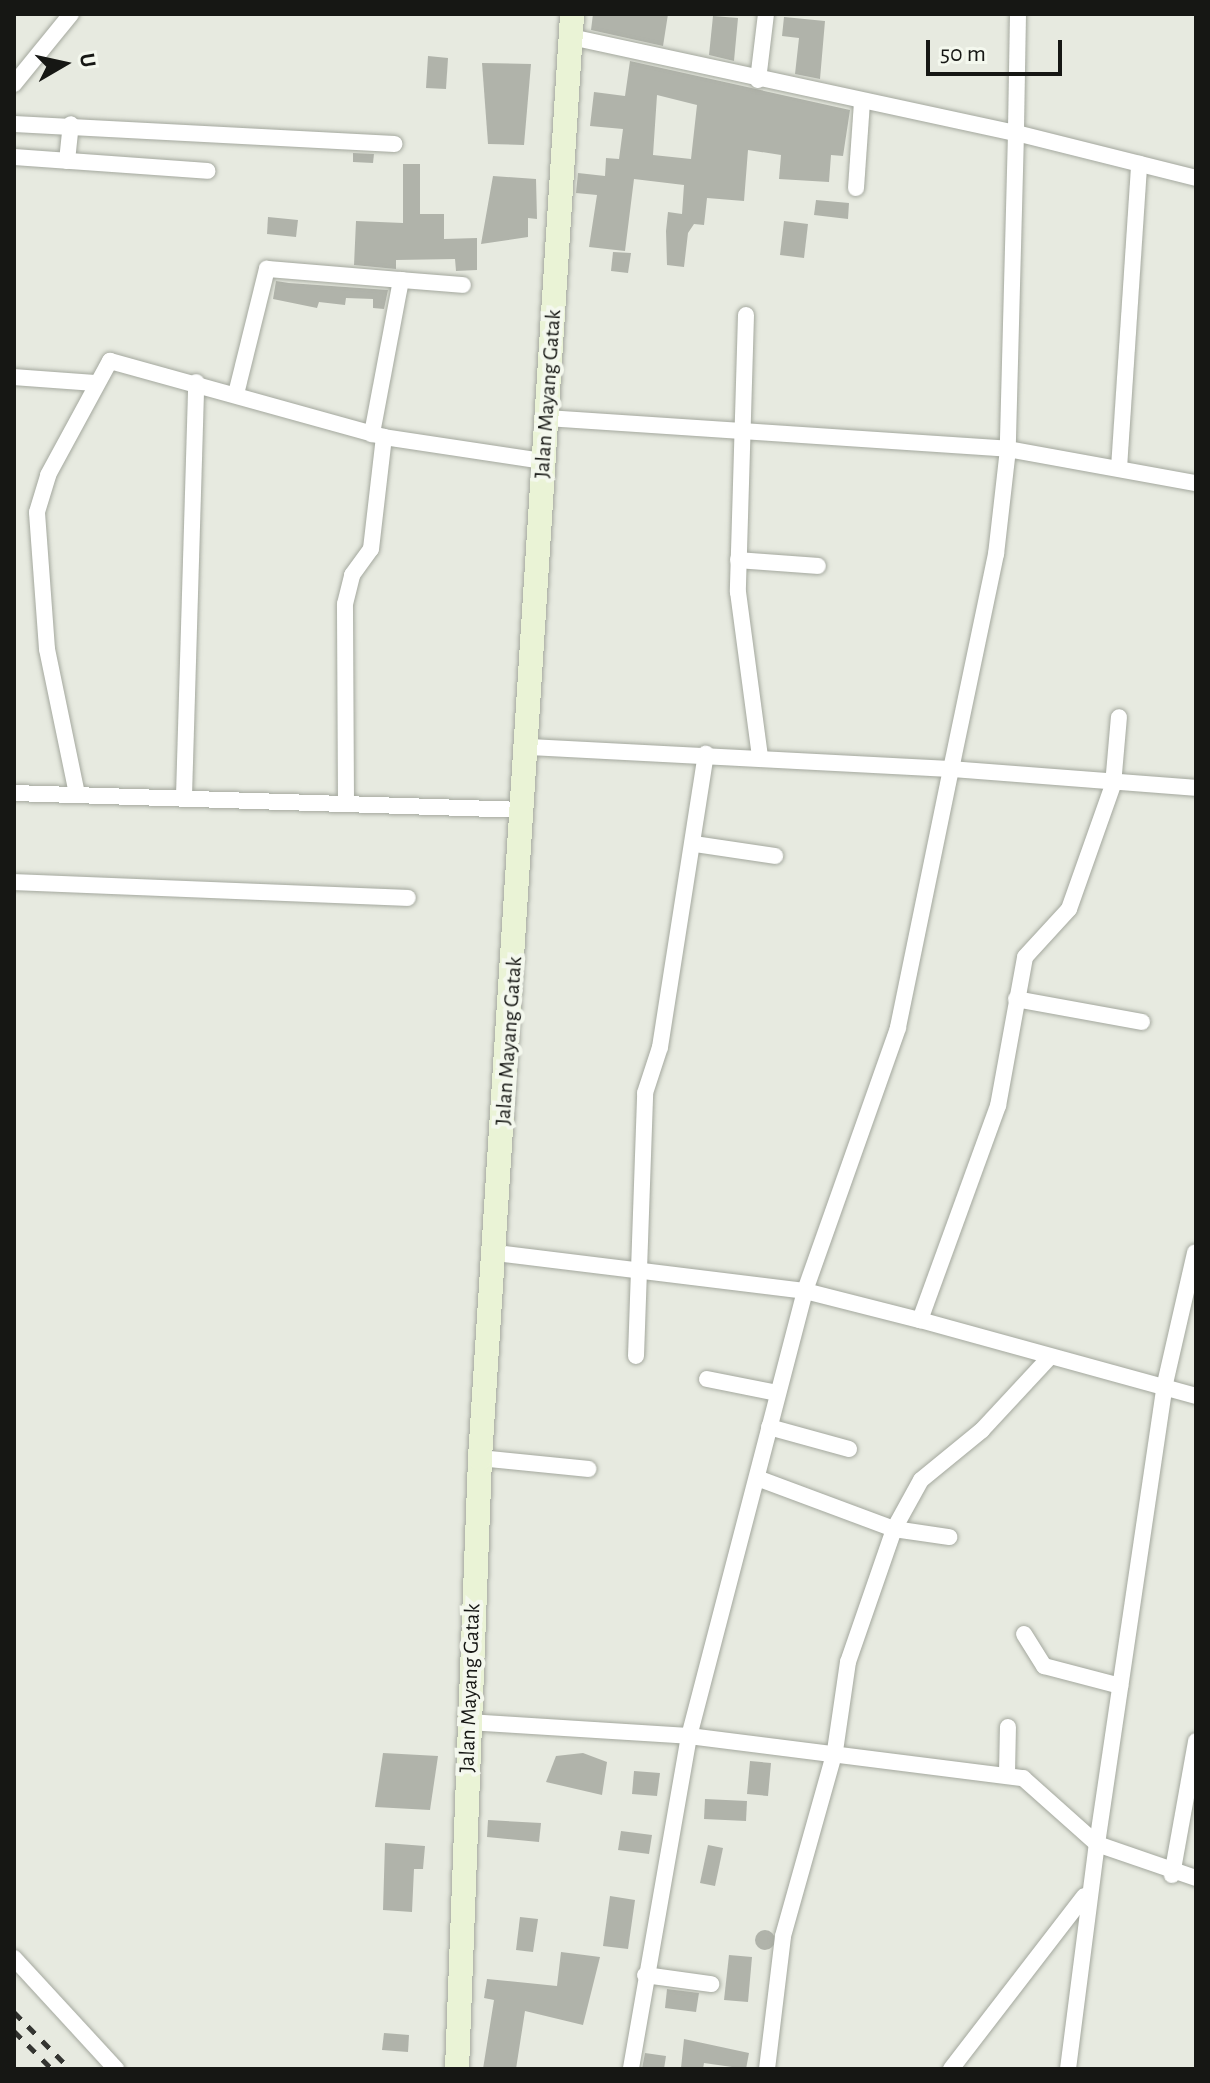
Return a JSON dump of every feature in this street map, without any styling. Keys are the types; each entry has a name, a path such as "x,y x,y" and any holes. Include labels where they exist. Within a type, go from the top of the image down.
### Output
{"street":[{"path":"14,84 71,14"},
{"path":"758,80 766,14"},
{"path":"631,2069 689,1736 805,1291 898,1028 996,554 1008,449 1018,14"},
{"path":"572,26 758,80 1016,133 1194,178 1196,160"},
{"name":"Jalan Mayang Gatak","path":"457,2069 480,1458 496,1253 528,747 542,461 572,26"},
{"path":"856,188 862,102"},
{"path":"14,124 71,124 394,144"},
{"path":"67,161 71,124"},
{"path":"14,157 207,171"},
{"path":"1119,468 1139,164"},
{"path":"236,394 267,269 463,285"},
{"path":"346,802 346,596 371,549 378,436 401,280"},
{"path":"746,315 738,560 760,757"},
{"path":"77,794 47,649 37,512 94,383 117,359 378,436 542,461"},
{"path":"14,377 94,383"},
{"path":"184,796 196,382"},
{"path":"547,418 1008,449 1196,483"},
{"path":"738,560 818,566"},
{"path":"920,1320 998,1106 1016,999 1033,942 1069,909 1113,785 1119,717"},
{"path":"528,747 760,757 951,769 1113,785 1196,788"},
{"path":"636,1356 636,1268 645,1093 660,1047 695,844 706,754"},
{"path":"14,793 184,796 524,810"},
{"path":"695,844 775,856"},
{"path":"14,882 408,898"},
{"path":"1016,999 1142,1022"},
{"path":"496,1253 805,1291 920,1320 1054,1361 1196,1396"},
{"path":"1068,2069 1085,1895 1097,1844 1164,1388 1195,1253"},
{"path":"767,2069 783,1936 835,1751 848,1662 894,1529 921,1480 982,1430 1054,1361"},
{"path":"707,1379 777,1393"},
{"path":"769,1427 849,1449"},
{"path":"480,1458 588,1469"},
{"path":"757,1478 894,1529 949,1537"},
{"path":"1024,1634 1044,1666 1120,1686"},
{"path":"468,1722 689,1736 1007,1773 1032,1783 1097,1844 1172,1875 1196,1878"},
{"path":"1007,1773 1008,1727"},
{"path":"1172,1875 1196,1741"},
{"path":"951,2069 1085,1895"},
{"path":"14,1958 116,2069"},
{"path":"645,1975 711,1984"}],"building":[{"path":"593,14 668,14 663,46 591,30"},
{"path":"713,16 738,18 734,61 709,55"},
{"path":"784,17 825,21 820,79 795,74 799,38 782,36"},
{"path":"428,56 448,58 446,89 426,88"},
{"path":"630,61 850,110 843,156 831,155 829,182 779,179 781,155 748,150 744,201 707,198 704,225 694,224 688,233 684,267 667,265 666,231 668,212 682,214 684,185 634,179 625,251 589,247 597,195 576,193 578,173 605,176 606,158 619,159 623,129 590,126 594,92 625,96","holes":["657,95 697,105 691,159 653,155"]},
{"path":"482,63 531,64 524,145 488,144"},
{"path":"353,153 374,154 373,163 353,162"},
{"path":"403,164 420,164 420,214 444,214 444,239 477,238 477,270 456,271 455,259 396,260 396,269 354,265 356,221 403,223"},
{"path":"493,176 536,179 537,219 528,218 528,237 481,244"},
{"path":"816,200 849,203 848,219 814,215"},
{"path":"268,217 298,220 296,237 267,234"},
{"path":"784,221 808,224 804,258 780,255"},
{"path":"613,252 631,253 628,273 611,271"},
{"path":"276,281 388,290 384,309 373,308 373,299 346,298 345,305 319,302 317,308 273,299"},
{"path":"383,1753 438,1756 430,1810 375,1807"},
{"path":"583,1753 607,1762 602,1795 546,1782 556,1756"},
{"path":"750,1761 771,1763 768,1796 747,1794"},
{"path":"634,1771 660,1773 657,1796 632,1794"},
{"path":"705,1799 747,1801 746,1821 704,1819"},
{"path":"488,1820 541,1823 539,1842 487,1837"},
{"path":"621,1831 652,1835 649,1854 618,1850"},
{"path":"385,1843 425,1846 423,1869 414,1869 412,1912 383,1910"},
{"path":"708,1845 723,1848 715,1886 700,1883"},
{"path":"610,1896 635,1900 628,1949 603,1946"},
{"path":"520,1917 538,1919 533,1952 516,1950"},
{"path":"761,1930 769,1930 775,1940 769,1950 761,1950 755,1944 755,1936"},
{"path":"561,1952 600,1957 583,2025 525,2011 516,2069 483,2069 494,2000 484,1998 487,1979 557,1986"},
{"path":"729,1955 752,1957 748,2002 724,2000"},
{"path":"667,1989 699,1993 696,2012 665,2008"},
{"path":"384,2033 409,2035 408,2052 382,2050"},
{"path":"684,2039 749,2053 746,2069 704,2063 703,2069 681,2068"},
{"path":"645,2053 666,2056 664,2069 642,2069"}],"railway":[{"path":"14,2012 70,2069"},
{"path":"14,2031 52,2069"}]}
